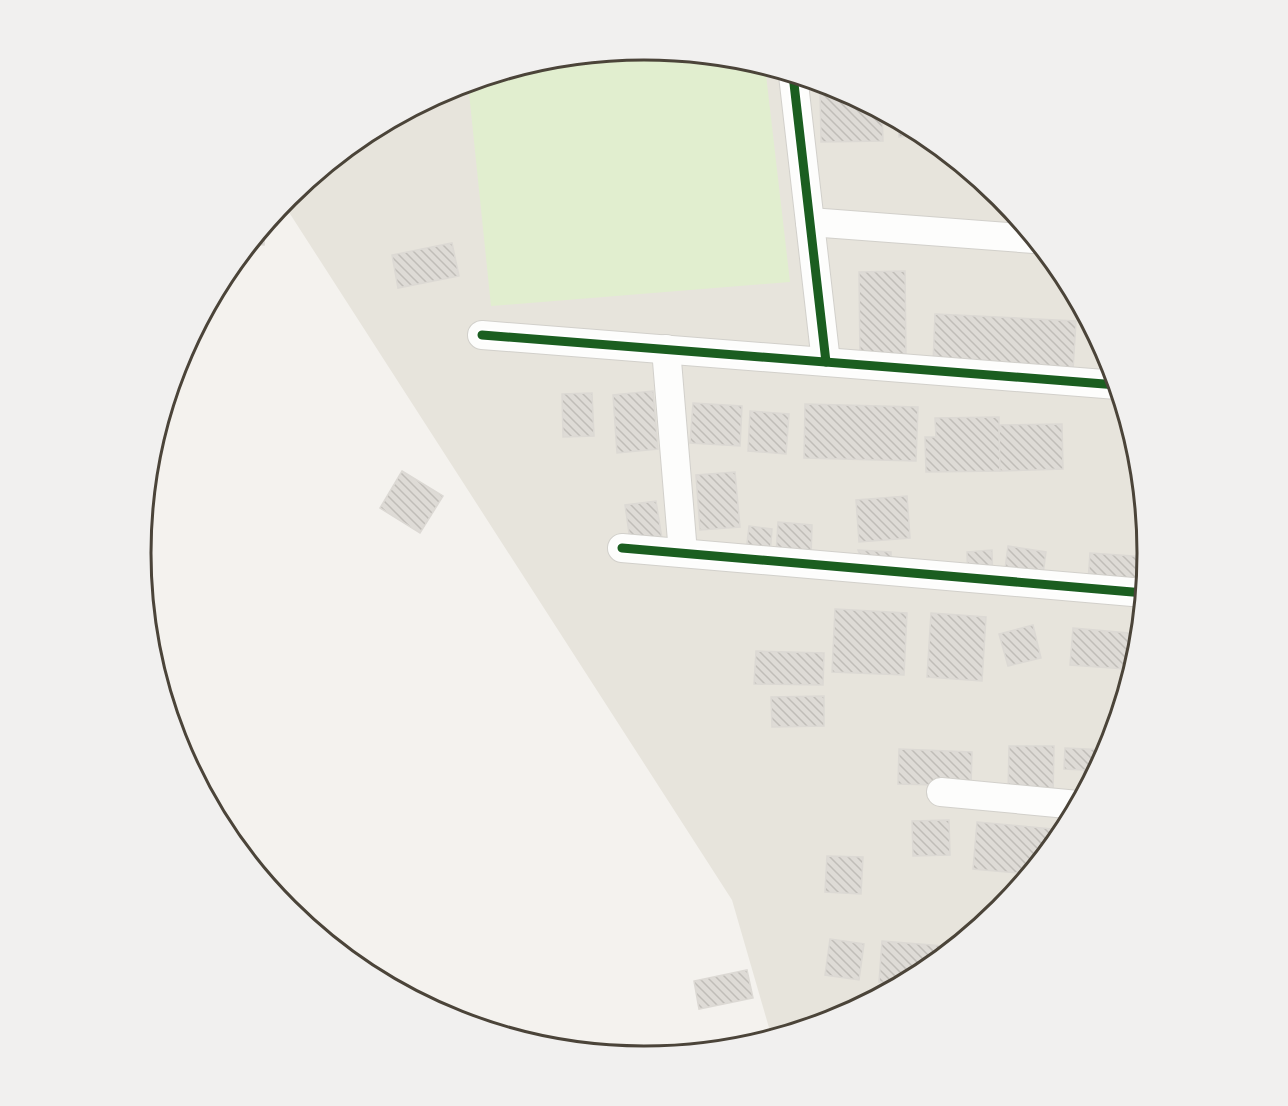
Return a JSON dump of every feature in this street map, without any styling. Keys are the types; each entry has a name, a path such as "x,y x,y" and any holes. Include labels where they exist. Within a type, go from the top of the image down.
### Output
{"street":[{"path":"794,84 826,362"},
{"path":"810,222 1023,238"},
{"path":"482,335 1107,384"},
{"path":"666,349 683,553"},
{"path":"622,548 1135,592"},
{"path":"941,792 1069,803"}],"shaded area":[{"path":"644,60 708,64 740,69 802,86 833,98 891,126 918,143 969,182 993,204 1015,228 1054,279 1086,335 1099,364 1111,395 1128,457 1136,521 1136,585 1128,649 1120,681 1099,742 1071,800 1054,827 1015,878 969,924 918,963 862,995 802,1020 770,1030 732,900 288,211 344,162 398,126 426,111 486,86 548,69 612,61"}],"green space":[{"path":"612,61 676,61 708,64 766,76 790,282 491,306 469,93 548,69"}],"building":[{"path":"820,93 882,122 883,141 821,142"},
{"path":"899,131 907,136 899,137"},
{"path":"452,243 459,276 398,288 392,255"},
{"path":"905,271 906,356 860,357 859,272"},
{"path":"935,314 1076,321 1073,370 933,364"},
{"path":"653,391 658,449 617,453 613,395"},
{"path":"592,393 594,436 563,437 562,394"},
{"path":"693,403 742,406 740,446 690,443"},
{"path":"805,404 918,407 916,461 804,458"},
{"path":"750,411 789,414 786,454 748,451"},
{"path":"999,417 1000,471 926,472 925,437 936,437 935,418"},
{"path":"1062,424 1063,469 1000,471 999,425"},
{"path":"402,471 443,496 420,533 380,508"},
{"path":"735,472 740,527 700,530 696,475"},
{"path":"907,496 910,538 859,542 856,500"},
{"path":"656,501 663,545 630,540 625,505"},
{"path":"778,522 812,525 811,558 776,556"},
{"path":"749,526 772,529 770,555 746,552"},
{"path":"1008,546 1046,552 1040,597 1002,592"},
{"path":"858,550 891,552 891,559 861,557"},
{"path":"992,550 993,590 968,591 967,552"},
{"path":"1090,553 1137,556 1136,585 1088,582"},
{"path":"835,609 907,613 904,675 832,672"},
{"path":"931,613 986,617 982,681 927,677"},
{"path":"1033,625 1041,658 1008,666 999,634"},
{"path":"1073,628 1129,633 1123,669 1070,665"},
{"path":"756,651 824,653 823,685 754,684"},
{"path":"824,696 824,726 772,727 771,697"},
{"path":"1009,746 1054,746 1053,795 1008,795"},
{"path":"1065,748 1096,749 1084,775 1084,770 1064,769"},
{"path":"899,749 972,752 971,786 898,784"},
{"path":"949,820 950,855 913,856 912,821"},
{"path":"977,822 1053,829 1019,873 973,869"},
{"path":"827,856 863,857 861,894 825,892"},
{"path":"830,939 864,944 859,980 825,975"},
{"path":"882,941 941,946 890,980 879,982"},
{"path":"747,970 753,998 699,1009 694,981"}],"cycle path":[{"path":"794,84 826,362"},
{"path":"482,335 1107,384"},
{"path":"622,548 1135,592"}]}
